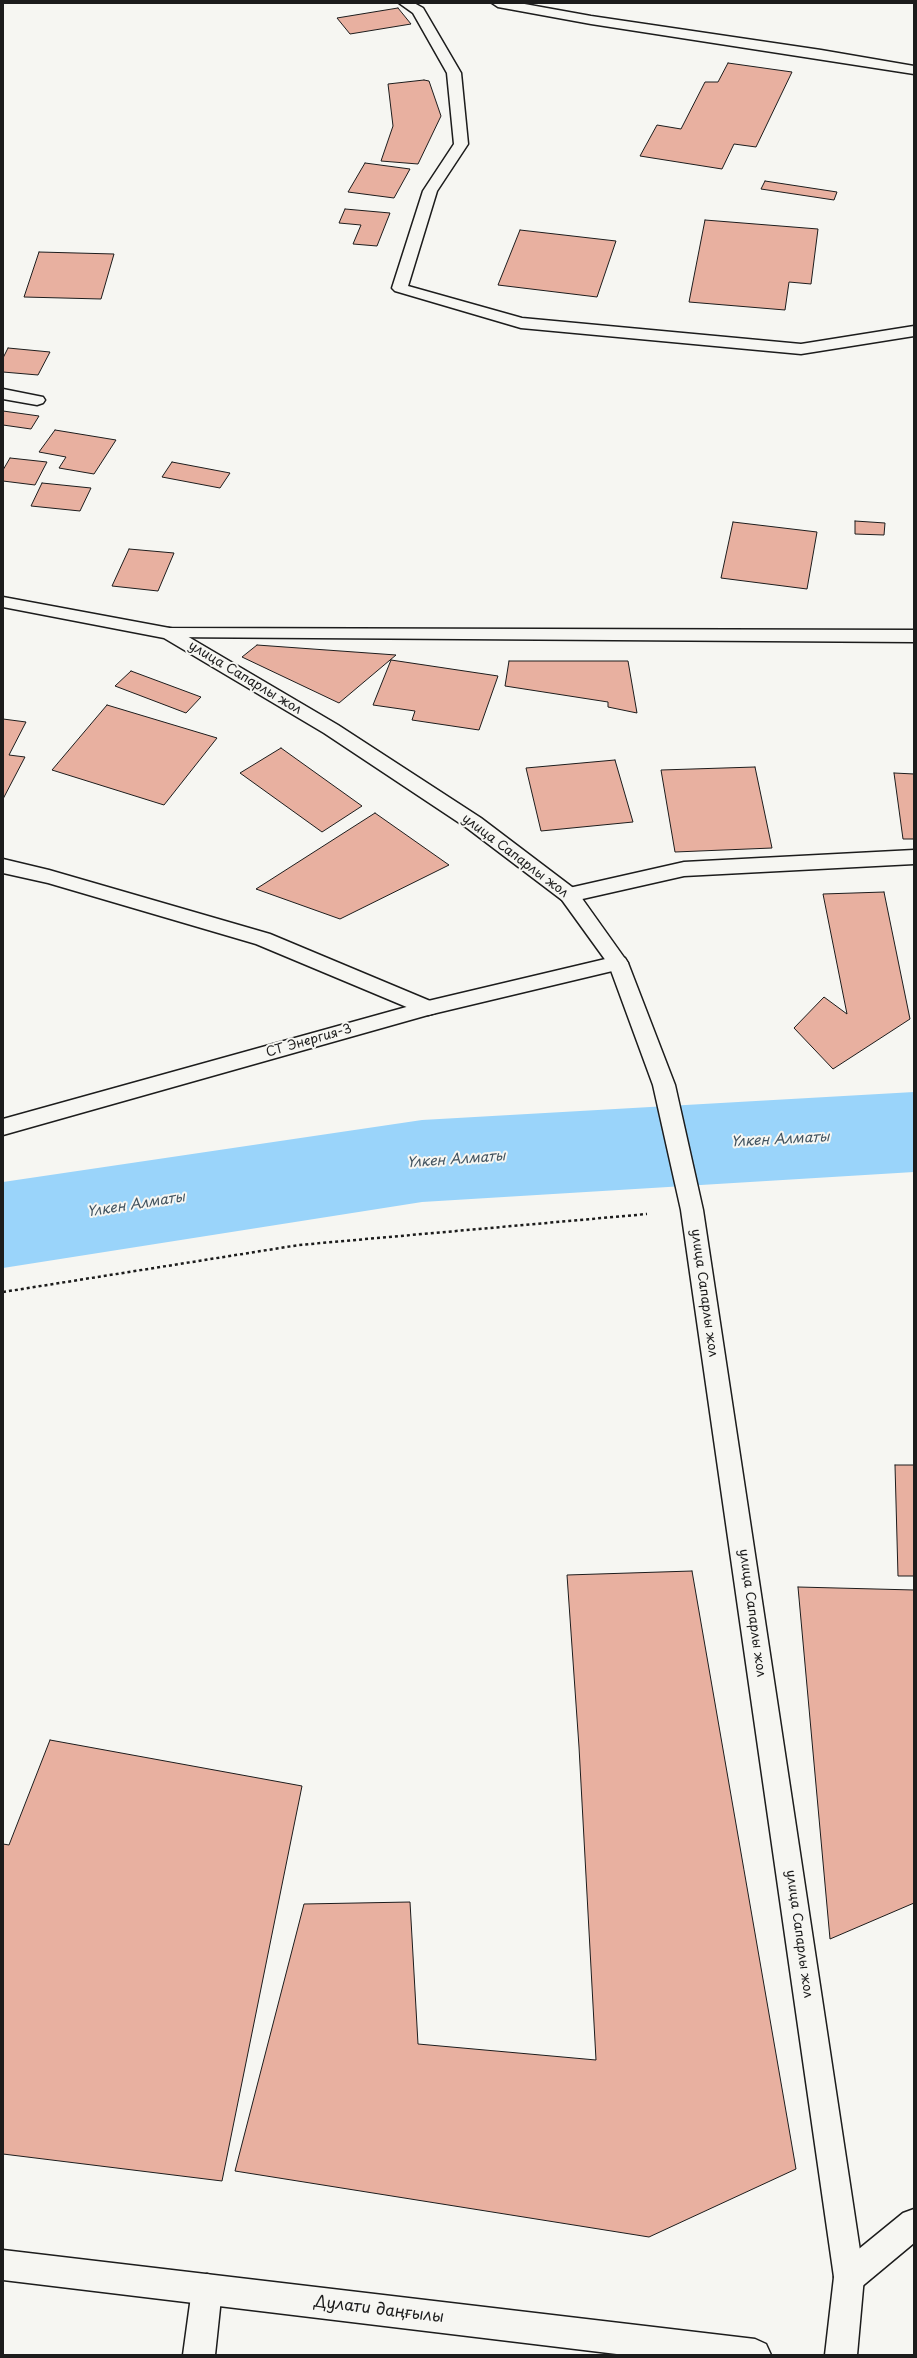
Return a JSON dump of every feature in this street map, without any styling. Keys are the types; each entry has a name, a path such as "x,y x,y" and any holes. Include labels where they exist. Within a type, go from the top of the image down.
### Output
{"street":[{"path":"405,3 418,10 454,73 461,144 430,191 400,288 521,323 801,350 914,331"},
{"path":"498,3 591,20 821,54 914,70"},
{"path":"3,394 37,400"},
{"name":"улица Сапарлы жол","path":"3,602 169,633 331,729 474,824 569,895 618,963 664,1085 692,1210 849,2277 841,2355"},
{"path":"169,633 914,636"},
{"path":"569,895 684,869 914,857"},
{"path":"3,866 49,877 263,939 428,1008"},
{"name":"СТ Энергия-3","path":"3,1127 428,1008 618,963"},
{"path":"849,2277 914,2224"},
{"name":"Дулати даңғылы","path":"3,2265 755,2355"},
{"path":"199,2355 207,2289"}],"path":[{"path":"3,1292 299,1245 692,1210"}],"building":[{"path":"398,8 411,24 350,34 337,18"},
{"path":"728,63 792,72 756,147 734,144 722,169 640,156 657,125 681,129 705,82 718,82"},
{"path":"424,80 429,81 441,116 418,164 381,161 393,126 388,84"},
{"path":"365,163 410,169 394,198 348,192"},
{"path":"765,181 837,192 834,200 761,189"},
{"path":"345,209 390,213 377,246 353,244 361,225 339,223"},
{"path":"705,220 818,229 811,284 789,282 785,310 689,302"},
{"path":"520,230 616,241 597,297 498,285"},
{"path":"39,252 114,254 101,299 24,297"},
{"path":"8,348 50,352 38,375 3,372 3,358"},
{"path":"3,411 39,416 31,429 3,425"},
{"path":"55,430 116,440 94,474 59,468 66,457 39,452"},
{"path":"10,458 47,462 35,485 3,481 3,470"},
{"path":"172,462 230,473 220,488 162,477"},
{"path":"42,483 91,488 80,511 31,506"},
{"path":"855,521 885,523 884,535 855,534"},
{"path":"733,522 817,532 807,589 721,578"},
{"path":"129,549 174,553 158,591 112,586"},
{"path":"257,645 396,655 339,703 242,657"},
{"path":"391,660 498,676 479,730 412,720 415,711 373,705"},
{"path":"509,661 628,661 637,713 608,707 608,702 505,686"},
{"path":"131,671 201,697 186,713 115,686"},
{"path":"107,705 217,738 164,805 52,770"},
{"path":"3,719 26,722 9,755 25,757 3,799"},
{"path":"281,748 362,806 322,832 240,773"},
{"path":"615,760 633,822 541,831 526,768"},
{"path":"755,767 772,848 675,852 661,770"},
{"path":"894,773 914,774 914,839 903,839"},
{"path":"375,813 449,865 340,919 256,889"},
{"path":"884,892 910,1019 833,1069 794,1028 824,997 847,1014 823,894"},
{"path":"895,1465 914,1465 914,1576 898,1576"},
{"path":"692,1571 796,2169 649,2237 235,2171 304,1904 410,1902 418,2044 596,2060 579,1747 567,1575"},
{"path":"798,1587 914,1590 914,1903 830,1939"},
{"path":"50,1740 302,1786 222,2181 3,2154 3,1844 9,1845"}],"waterway":[{"name":"Үлкен Алматы","path":"3,1225 422,1161 914,1132"}]}
